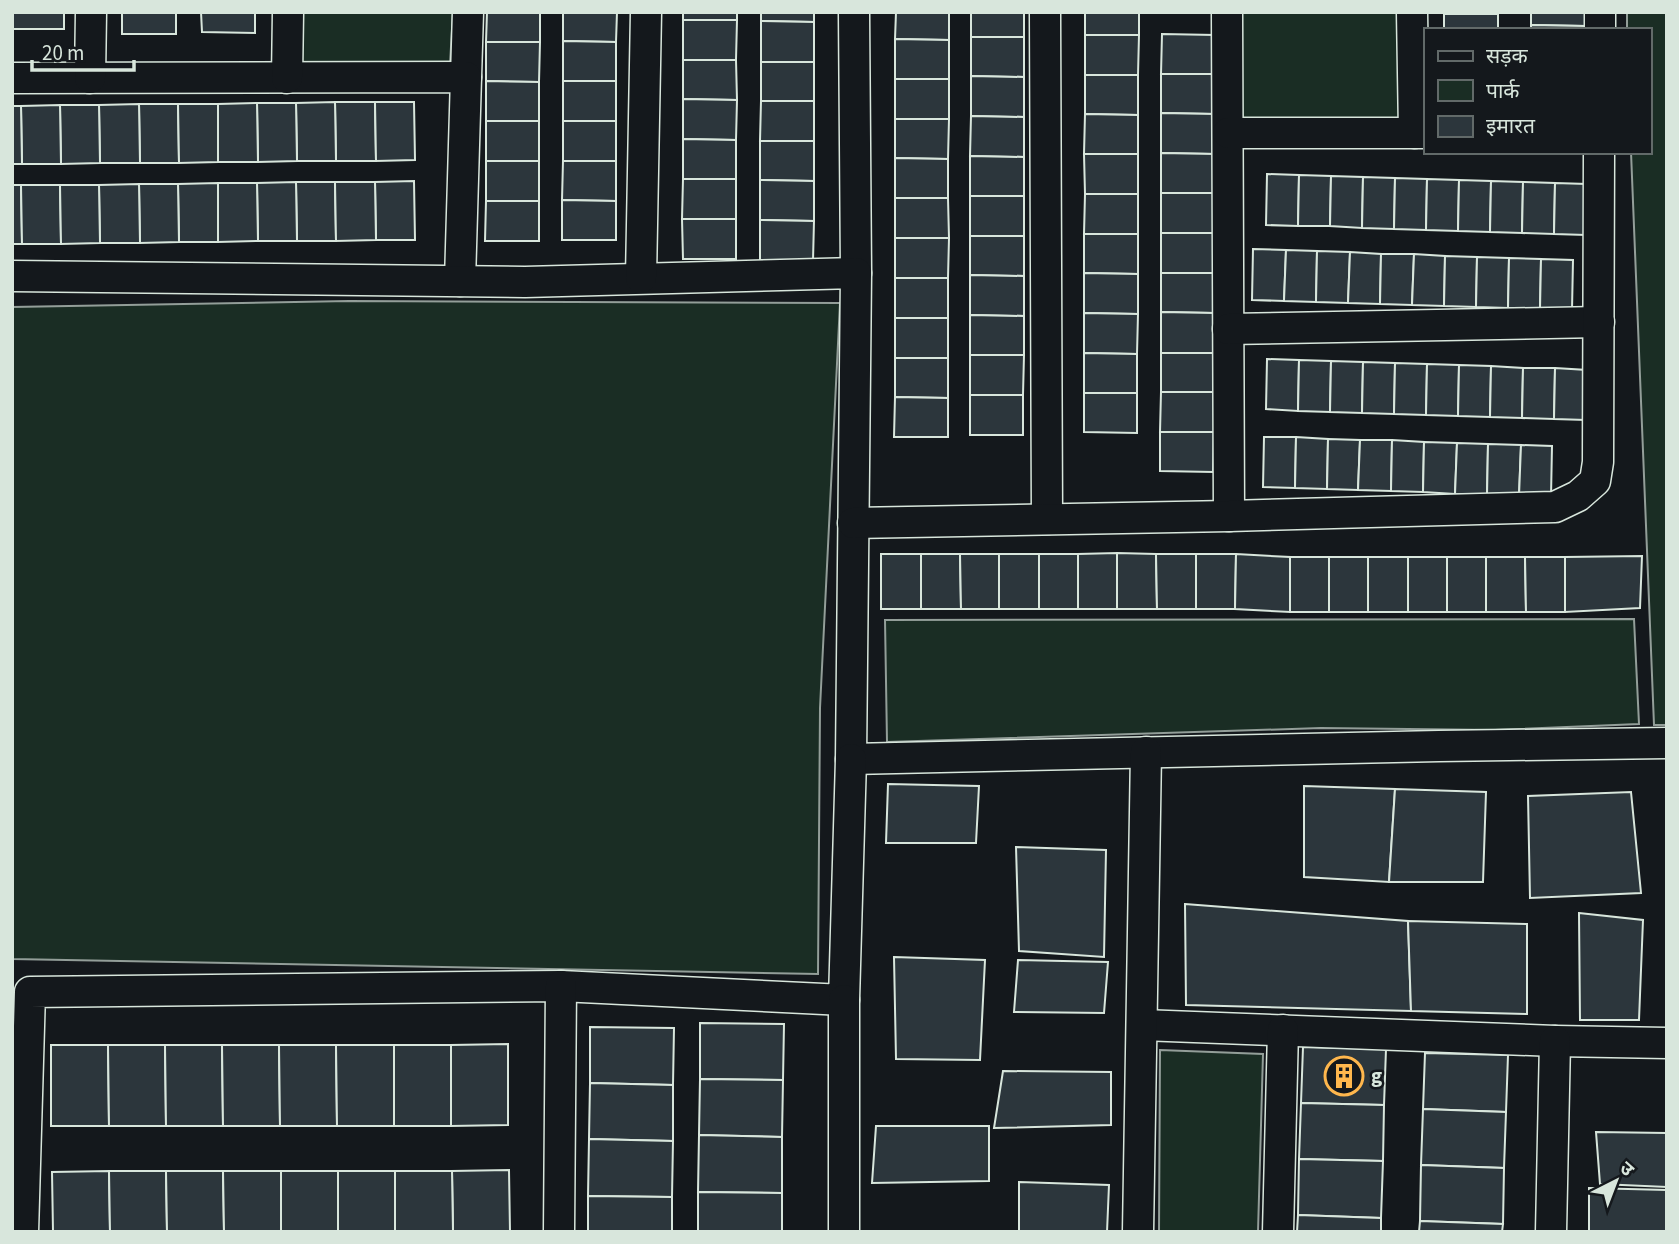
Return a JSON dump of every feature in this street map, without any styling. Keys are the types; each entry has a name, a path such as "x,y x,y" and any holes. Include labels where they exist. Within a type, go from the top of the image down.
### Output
{"street":[{"path":"90,78 91,12"},
{"path":"287,78 288,12"},
{"path":"460,281 468,12"},
{"path":"641,278 646,12"},
{"path":"844,1232 844,1000 851,759 856,272 853,12"},
{"path":"1045,12 1046,519"},
{"path":"1227,12 1229,516"},
{"path":"1227,133 1419,133 1412,12"},
{"path":"12,78 466,77"},
{"path":"853,523 1555,507 1578,496 1595,481 1598,462 1599,154"},
{"path":"12,276 525,282 856,272"},
{"path":"1228,329 1599,322"},
{"path":"851,759 1667,743"},
{"path":"1138,1232 1146,752"},
{"path":"23,1232 21,992 561,986 844,1000"},
{"path":"559,1232 561,986"},
{"path":"1142,1025 1555,1041 1667,1042"},
{"path":"1278,1232 1283,1030"},
{"path":"1551,1232 1555,1041"}],"green space":[{"path":"301,12 453,12 450,64 300,64"},
{"path":"1239,12 1400,12 1402,120 1240,122"},
{"path":"1627,12 1667,12 1667,725 1654,725 1631,154 1651,154 1651,28 1627,28"},
{"path":"349,301 840,303 820,708 818,974 12,959 12,307"},
{"path":"1634,619 1639,724 1495,730 1321,728 887,742 885,620"},
{"path":"1160,1050 1263,1054 1258,1232 1159,1232"}],"building":[{"path":"12,12 64,12 64,29 12,29"},
{"path":"122,12 176,12 176,34 122,34"},
{"path":"201,12 255,12 255,33 202,32"},
{"path":"487,12 540,12 540,42 486,42"},
{"path":"563,12 617,12 616,42 563,41"},
{"path":"683,12 737,12 737,20 683,20"},
{"path":"761,12 814,12 814,22 761,21"},
{"path":"896,12 949,12 949,40 895,39"},
{"path":"971,12 1024,12 1024,37 971,37"},
{"path":"1085,12 1139,12 1139,35 1085,35"},
{"path":"1498,12 1498,14 1444,14"},
{"path":"1531,12 1585,12 1585,26 1531,25"},
{"path":"1444,14 1498,14 1498,28 1444,28"},
{"path":"683,20 737,20 736,60 683,60"},
{"path":"761,21 814,22 814,62 761,62"},
{"path":"1531,25 1585,26 1585,28 1531,28"},
{"path":"1162,34 1215,35 1215,74 1161,74"},
{"path":"1085,35 1139,35 1138,75 1085,75"},
{"path":"971,37 1024,37 1024,77 971,76"},
{"path":"895,39 949,40 949,79 895,79"},
{"path":"563,41 616,42 616,81 563,81"},
{"path":"486,42 540,42 539,82 486,81"},
{"path":"683,60 736,60 737,100 683,99"},
{"path":"761,62 814,62 814,101 761,101"},
{"path":"1161,74 1215,74 1215,114 1161,113"},
{"path":"1085,75 1138,75 1138,115 1085,114"},
{"path":"971,76 1024,77 1024,117 971,116"},
{"path":"895,79 949,79 949,119 895,119"},
{"path":"486,81 539,82 539,121 486,121"},
{"path":"563,81 616,81 616,121 563,121"},
{"path":"683,99 737,100 736,140 683,139"},
{"path":"761,101 814,101 814,141 760,141"},
{"path":"335,102 375,102 376,161 336,161"},
{"path":"335,102 336,161 297,161 296,103"},
{"path":"375,102 414,102 415,160 376,161"},
{"path":"257,103 296,103 297,161 258,162"},
{"path":"257,103 258,162 218,162 218,104"},
{"path":"139,104 178,104 179,163 140,163"},
{"path":"139,104 140,163 100,163 99,105"},
{"path":"178,104 218,104 218,162 179,163"},
{"path":"60,105 99,105 100,163 61,164"},
{"path":"60,105 61,164 22,164 21,106"},
{"path":"12,106 21,106 22,164 12,164"},
{"path":"1161,113 1215,114 1215,154 1161,153"},
{"path":"1085,114 1138,115 1138,154 1084,154"},
{"path":"971,116 1024,117 1024,157 970,156"},
{"path":"895,119 949,119 948,159 895,158"},
{"path":"486,121 539,121 539,161 486,161"},
{"path":"563,121 616,121 616,161 563,161"},
{"path":"683,139 736,140 736,179 683,179"},
{"path":"760,141 814,141 814,181 760,180"},
{"path":"1161,153 1215,154 1214,193 1161,193"},
{"path":"1084,154 1138,154 1138,194 1085,194"},
{"path":"970,156 1024,157 1024,196 970,196"},
{"path":"895,158 948,159 948,198 895,198"},
{"path":"486,161 539,161 539,201 486,201"},
{"path":"563,161 616,161 616,201 562,200"},
{"path":"1267,174 1299,175 1298,226 1266,225"},
{"path":"1299,175 1331,176 1330,226 1298,226"},
{"path":"1331,176 1363,177 1362,228 1330,226"},
{"path":"1363,177 1395,178 1394,229 1362,228"},
{"path":"1395,178 1427,179 1426,230 1394,229"},
{"path":"683,179 736,179 736,219 682,219"},
{"path":"1427,179 1459,180 1458,231 1426,230"},
{"path":"760,180 814,181 814,221 760,220"},
{"path":"1459,180 1491,181 1490,232 1458,231"},
{"path":"414,181 415,240 376,240 375,182"},
{"path":"1491,181 1523,182 1522,233 1490,232"},
{"path":"296,182 335,182 336,241 297,241"},
{"path":"296,182 297,241 258,241 257,183"},
{"path":"335,182 375,182 376,240 336,241"},
{"path":"1523,182 1555,183 1554,234 1522,233"},
{"path":"218,183 218,242 179,242 178,184"},
{"path":"218,183 257,183 258,241 218,242"},
{"path":"1555,183 1587,184 1586,235 1554,234"},
{"path":"139,184 178,184 179,242 140,243"},
{"path":"139,184 140,243 100,243 99,185"},
{"path":"12,185 21,185 22,244 12,244"},
{"path":"21,185 60,185 61,244 22,244"},
{"path":"60,185 99,185 100,243 61,244"},
{"path":"1161,193 1214,193 1215,233 1161,233"},
{"path":"1085,194 1138,194 1138,234 1084,234"},
{"path":"970,196 1024,196 1024,236 970,236"},
{"path":"895,198 948,198 949,238 895,238"},
{"path":"562,200 616,201 616,240 562,240"},
{"path":"486,201 539,201 539,241 485,241"},
{"path":"682,219 736,219 736,259 683,259"},
{"path":"760,220 814,221 813,261 760,260"},
{"path":"1161,233 1215,233 1214,273 1161,273"},
{"path":"1084,234 1138,234 1138,274 1084,273"},
{"path":"970,236 1024,236 1024,276 970,275"},
{"path":"895,238 949,238 948,278 895,278"},
{"path":"1253,249 1286,250 1284,301 1252,300"},
{"path":"1286,250 1317,251 1316,302 1284,301"},
{"path":"1317,251 1350,252 1348,303 1316,302"},
{"path":"1350,252 1381,254 1380,304 1348,303"},
{"path":"1381,254 1414,254 1412,305 1380,304"},
{"path":"1414,254 1445,256 1444,306 1412,305"},
{"path":"1445,256 1477,257 1476,307 1444,306"},
{"path":"1477,257 1509,258 1508,308 1476,307"},
{"path":"1509,258 1541,259 1540,309 1508,308"},
{"path":"1541,259 1573,260 1572,310 1540,309"},
{"path":"1084,273 1138,274 1138,314 1084,313"},
{"path":"1161,273 1214,273 1214,313 1161,312"},
{"path":"970,275 1024,276 1024,316 970,315"},
{"path":"895,278 948,278 948,318 895,318"},
{"path":"1161,312 1214,313 1214,353 1161,353"},
{"path":"1084,313 1138,314 1137,354 1084,353"},
{"path":"970,315 1024,316 1024,355 970,355"},
{"path":"895,318 948,318 948,358 895,358"},
{"path":"1084,353 1137,354 1137,393 1084,393"},
{"path":"1161,353 1214,353 1214,392 1161,392"},
{"path":"970,355 1024,355 1023,395 970,395"},
{"path":"895,358 948,358 948,398 895,397"},
{"path":"1267,359 1299,360 1298,411 1266,409"},
{"path":"1299,360 1331,361 1330,412 1298,411"},
{"path":"1331,361 1363,362 1362,413 1330,412"},
{"path":"1363,362 1395,363 1394,414 1362,413"},
{"path":"1395,363 1427,364 1426,415 1394,414"},
{"path":"1427,364 1459,365 1458,416 1426,415"},
{"path":"1459,365 1491,366 1490,417 1458,416"},
{"path":"1491,366 1523,368 1522,418 1490,417"},
{"path":"1523,368 1555,368 1554,419 1522,418"},
{"path":"1555,368 1587,370 1586,420 1554,419"},
{"path":"1161,392 1214,392 1214,432 1160,432"},
{"path":"1084,393 1137,393 1137,433 1084,432"},
{"path":"970,395 1023,395 1023,435 970,435"},
{"path":"895,397 948,398 948,437 894,437"},
{"path":"1160,432 1214,432 1213,472 1160,471"},
{"path":"1264,437 1296,437 1295,488 1263,487"},
{"path":"1296,437 1328,439 1327,489 1295,488"},
{"path":"1328,439 1360,440 1358,490 1327,489"},
{"path":"1360,440 1392,440 1391,491 1358,490"},
{"path":"1392,440 1424,442 1423,492 1391,491"},
{"path":"1424,442 1457,443 1455,494 1423,492"},
{"path":"1457,443 1488,444 1487,495 1455,494"},
{"path":"1488,444 1521,445 1519,496 1487,495"},
{"path":"1521,445 1552,446 1551,497 1519,496"},
{"path":"1117,553 1156,554 1157,609 1117,609"},
{"path":"1117,553 1117,609 1078,609 1078,554"},
{"path":"881,554 921,554 921,609 881,609"},
{"path":"921,554 960,554 961,609 921,609"},
{"path":"960,554 999,554 999,609 961,609"},
{"path":"999,554 1039,554 1039,609 999,609"},
{"path":"1039,554 1078,554 1078,609 1039,609"},
{"path":"1156,554 1196,554 1196,609 1157,609"},
{"path":"1196,554 1236,554 1235,609 1196,609"},
{"path":"1236,554 1290,557 1290,612 1235,609"},
{"path":"1642,556 1640,608 1565,612 1565,557"},
{"path":"1290,557 1329,557 1329,612 1290,612"},
{"path":"1329,557 1368,557 1368,612 1329,612"},
{"path":"1368,557 1408,557 1408,612 1368,612"},
{"path":"1408,557 1447,557 1447,612 1408,612"},
{"path":"1447,557 1486,557 1486,612 1447,612"},
{"path":"1486,557 1525,557 1526,612 1486,612"},
{"path":"1525,557 1565,557 1565,612 1526,612"},
{"path":"888,784 979,786 976,843 886,843"},
{"path":"1304,786 1395,789 1389,882 1304,877"},
{"path":"1395,789 1486,792 1483,882 1389,882"},
{"path":"1631,792 1641,893 1530,898 1528,796"},
{"path":"1016,847 1106,850 1104,957 1019,951"},
{"path":"1185,904 1408,921 1411,1011 1186,1005"},
{"path":"1579,913 1643,920 1639,1020 1580,1020"},
{"path":"1408,921 1527,924 1527,1014 1411,1011"},
{"path":"894,957 985,960 980,1060 896,1059"},
{"path":"1018,960 1108,962 1104,1013 1014,1012"},
{"path":"700,1023 784,1024 783,1080 700,1079"},
{"path":"590,1027 674,1028 673,1085 590,1083"},
{"path":"508,1044 508,1125 451,1126 451,1045"},
{"path":"51,1045 108,1045 109,1126 51,1126"},
{"path":"108,1045 165,1045 166,1126 109,1126"},
{"path":"165,1045 222,1045 223,1126 166,1126"},
{"path":"222,1045 279,1045 280,1126 223,1126"},
{"path":"279,1045 336,1045 337,1126 280,1126"},
{"path":"336,1045 394,1045 394,1126 337,1126"},
{"path":"394,1045 451,1045 451,1126 394,1126"},
{"name":"g","path":"1303,1047 1386,1049 1384,1105 1301,1103"},
{"path":"1425,1053 1508,1055 1506,1112 1423,1109"},
{"path":"1003,1071 1111,1072 1111,1125 994,1128"},
{"path":"700,1079 783,1080 782,1137 699,1135"},
{"path":"590,1083 673,1085 673,1141 589,1139"},
{"path":"1301,1103 1384,1105 1383,1161 1299,1159"},
{"path":"1423,1109 1506,1112 1504,1168 1421,1165"},
{"path":"876,1126 989,1126 989,1181 872,1183"},
{"path":"1596,1132 1667,1133 1667,1187 1600,1184"},
{"path":"699,1135 782,1137 782,1193 698,1192"},
{"path":"589,1139 673,1141 672,1197 588,1196"},
{"path":"1299,1159 1383,1161 1381,1218 1298,1215"},
{"path":"1421,1165 1504,1168 1503,1224 1420,1221"},
{"path":"509,1170 510,1232 453,1232 452,1171"},
{"path":"109,1171 110,1232 53,1232 52,1172"},
{"path":"109,1171 166,1171 167,1232 110,1232"},
{"path":"166,1171 223,1171 224,1232 167,1232"},
{"path":"223,1171 281,1171 281,1232 224,1232"},
{"path":"281,1171 338,1171 338,1232 281,1232"},
{"path":"338,1171 395,1171 395,1232 338,1232"},
{"path":"395,1171 452,1171 453,1232 395,1232"},
{"path":"1019,1182 1109,1185 1107,1232 1019,1232"},
{"path":"1589,1188 1667,1190 1667,1232 1589,1232"},
{"path":"698,1192 782,1193 782,1232 698,1232"},
{"path":"588,1196 672,1197 672,1232 588,1232"},
{"path":"1298,1215 1381,1218 1381,1232 1297,1232"},
{"path":"1420,1221 1503,1224 1502,1232 1419,1232"}],"place":[{"name":"g","path":"1344,1076"}]}
